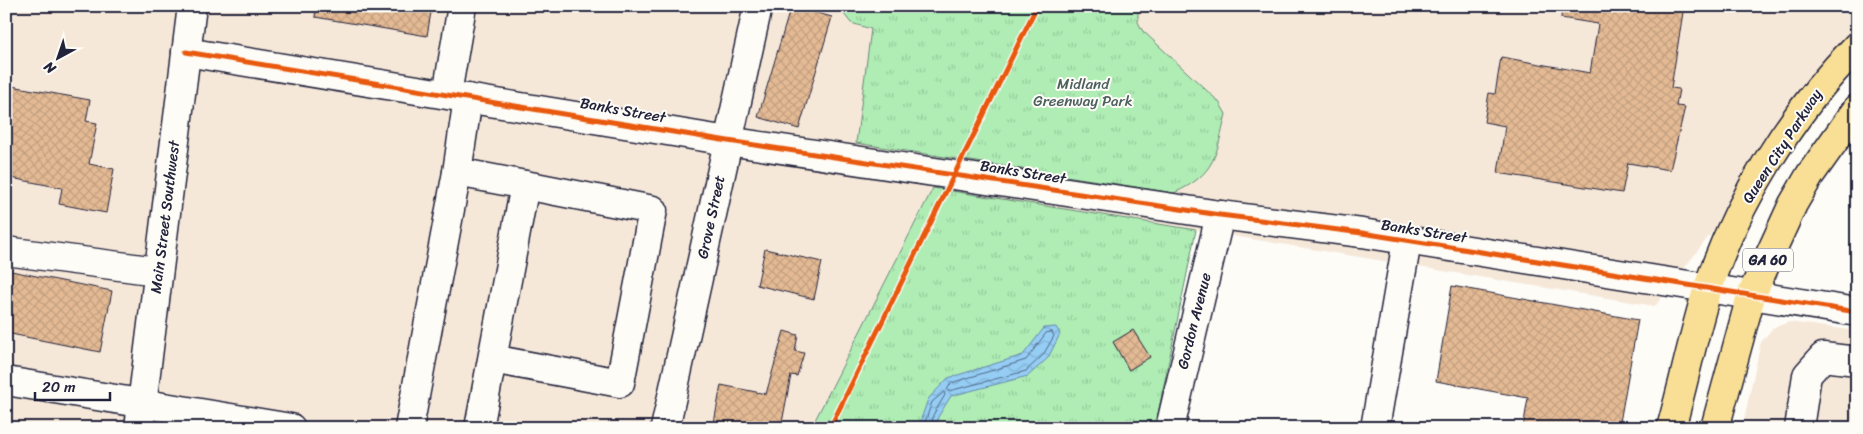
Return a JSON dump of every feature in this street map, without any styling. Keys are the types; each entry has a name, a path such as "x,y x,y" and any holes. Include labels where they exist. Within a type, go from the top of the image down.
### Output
{"main road":[{"name":"Queen City Parkway","path":"1671,428 1708,289 1743,205 1806,105 1857,46"},
{"name":"GA 60","path":"1715,428 1751,296 1793,204 1810,175 1857,109"}],"street":[{"name":"Main Street Southwest","path":"140,415 192,6"},
{"path":"409,428 457,172 457,96 462,6"},
{"name":"Grove Street","path":"665,428 758,6"},
{"name":"Banks Street","path":"186,52 728,141 1220,215 1407,241 1857,312"},
{"path":"457,172 653,210 620,384 492,359"},
{"path":"479,428 524,185"},
{"name":"Gordon Avenue","path":"1170,428 1220,215"},
{"path":"1375,428 1407,241"},
{"path":"6,251 157,270"},
{"path":"1799,428 1807,376 1823,357 1857,361"},
{"path":"6,381 140,415 291,428"}],"shaded area":[{"path":"6,6 1857,6 1857,44 1655,306 1196,230 1155,428 6,428"},
{"path":"1789,322 1857,331 1857,428 1742,428 1761,342 1773,328"}],"green space":[{"name":"Midland Greenway Park","path":"822,6 1138,6 1138,22 1142,30 1219,102 1226,114 1220,141 1212,162 1206,170 1188,186 1174,193 856,143 871,29 851,23 840,9"},
{"path":"933,188 1196,230 1155,428 811,428"}],"water":[{"path":"1056,327 1060,334 1048,358 1028,376 951,396 938,417 936,428 918,428 928,399 948,378 1023,355 1044,328"}],"building":[{"path":"316,6 432,6 427,36 315,17"},
{"path":"791,6 832,17 799,129 758,117"},
{"path":"1562,6 1684,6 1671,88 1679,89 1676,106 1685,107 1670,170 1628,163 1622,193 1498,173 1505,126 1484,122 1489,93 1495,94 1501,57 1590,73 1598,24 1561,18"},
{"path":"6,85 90,100 86,121 97,123 89,164 114,169 106,213 59,204 62,188 6,177"},
{"path":"765,249 822,262 814,299 757,285"},
{"path":"6,270 112,291 100,352 6,333"},
{"path":"1452,286 1638,320 1619,428 1523,428 1528,398 1436,381"},
{"path":"1133,330 1150,357 1129,370 1113,342"},
{"path":"784,331 798,335 795,351 804,353 797,376 791,375 781,428 713,428 721,385 766,394"}],"cycle path":[{"path":"830,428 1037,6"},
{"path":"186,52 728,141 1220,215 1362,233 1857,312"}]}
